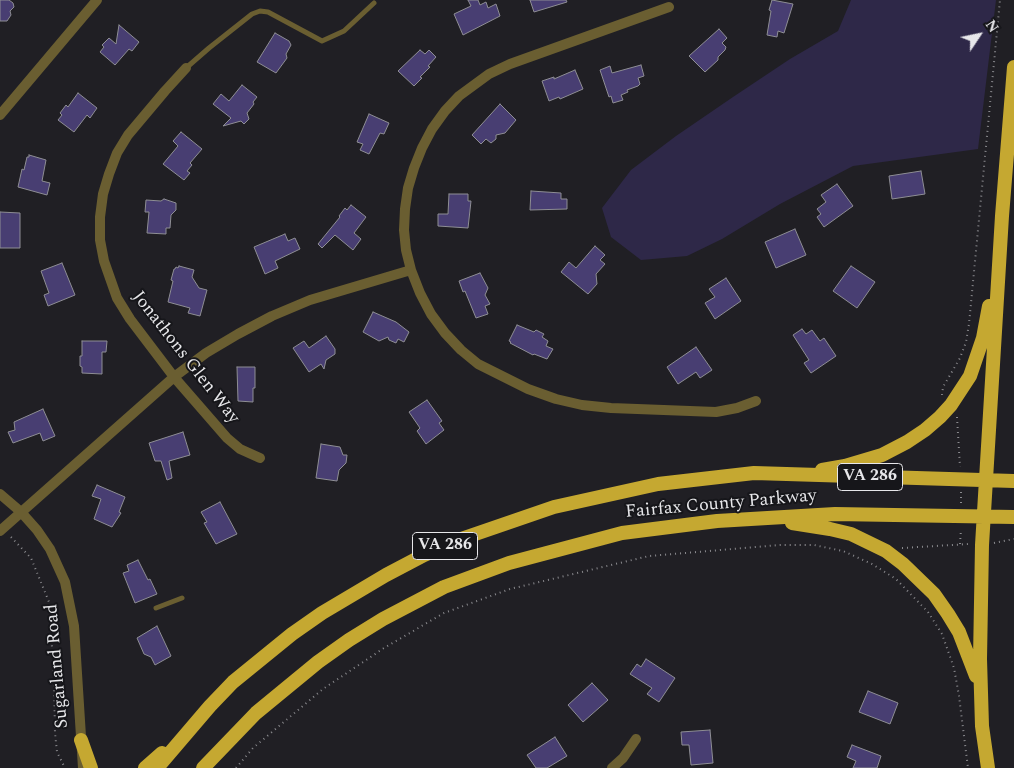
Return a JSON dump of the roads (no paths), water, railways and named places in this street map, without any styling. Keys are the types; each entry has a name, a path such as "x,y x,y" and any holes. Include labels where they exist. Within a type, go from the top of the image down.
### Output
{"highway":[{"path":"988,768 982,726 980,659 982,545 1002,216 1014,67"},
{"path":"754,473 824,470 882,455 925,430 951,405 970,376 983,338 1002,216"},
{"name":"Fairfax County Parkway","path":"157,768 188,729 233,682 292,634 322,612 354,593 424,555 458,540 563,505 658,484 754,473 1014,481"},
{"name":"Fairfax County Parkway","path":"203,768 256,713 318,662 383,619 444,587 509,563 622,533 717,521 835,514 1014,517"},
{"path":"754,519 830,529 851,534 886,551 918,577 934,594 948,614 968,654 976,674 981,696"},
{"path":"145,768 188,729"},
{"path":"81,740 91,768"}],"street":[{"path":"0,114 97,0"},
{"path":"669,7 510,64 489,74 460,96 445,111 432,129 412,174 405,209 404,230 406,250 420,293 431,314 445,333 478,364 528,389 574,403 611,408 716,412 737,408 756,401"},
{"name":"Jonathons Glen Way","path":"186,68 128,135 118,153 103,194 100,240 104,261 117,298 130,319 174,377 227,438 240,448 260,458"},
{"path":"3,528 174,377 222,344 272,316 310,300 411,270"},
{"name":"Sugarland Road","path":"0,494 21,512 37,530 50,548 65,582 74,626 83,768"},
{"path":"612,768 623,758 636,739"}],"lane":[{"name":"Jonathons Glen Way","path":"186,68 252,14 260,11 268,12 322,41 344,31 374,3"},
{"path":"156,608 182,598"}]}
